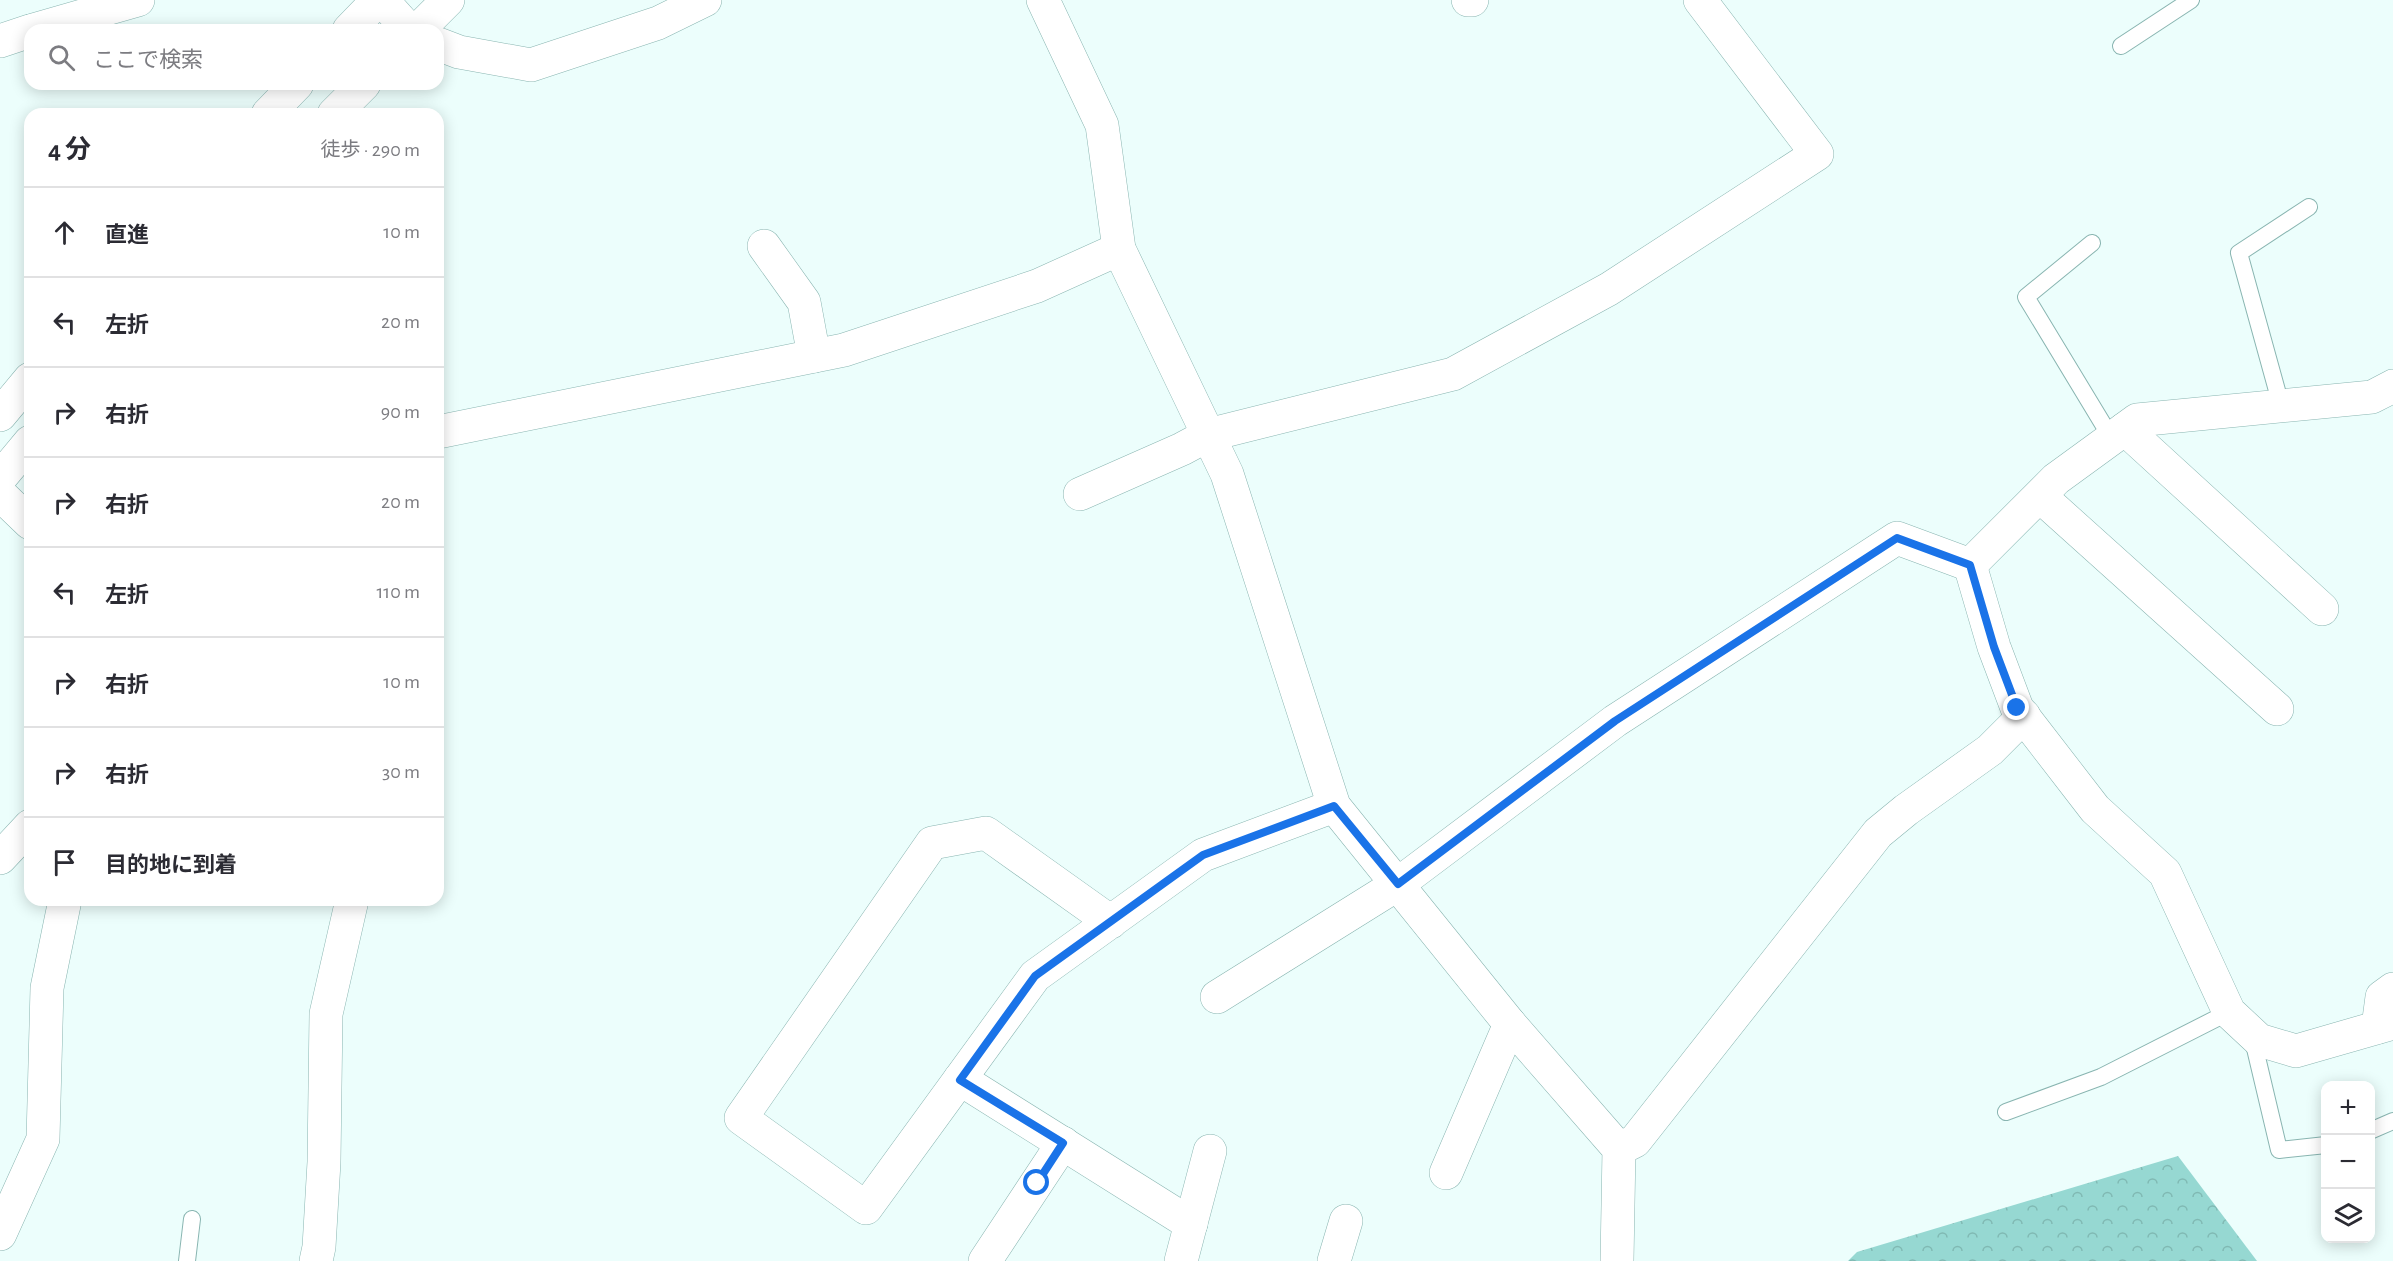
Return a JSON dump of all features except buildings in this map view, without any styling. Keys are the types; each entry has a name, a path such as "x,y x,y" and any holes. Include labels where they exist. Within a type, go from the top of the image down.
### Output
{"street":[{"path":"50,24 136,0"},
{"path":"355,24 380,0 403,24"},
{"path":"424,24 448,0"},
{"path":"444,46 459,52 531,65 658,23 705,0"},
{"path":"1043,0 1102,125 1119,249 1227,474 1334,806 1510,1024 1619,1149 1617,1261"},
{"path":"1080,494 1182,449 1208,435 1453,374 1609,289 1817,154 1700,0"},
{"path":"0,41 24,32"},
{"path":"274,108 291,90"},
{"path":"340,108 358,90"},
{"path":"764,246 804,303 814,356"},
{"path":"444,431 844,350 1037,286 1119,249"},
{"path":"0,415 24,386"},
{"path":"1970,565 2056,479 2137,420 2372,397 2393,386"},
{"path":"2118,434 2322,609"},
{"path":"0,478 24,449"},
{"path":"0,494 24,517"},
{"path":"2040,496 2277,709"},
{"path":"1217,997 1398,884 1615,721 1897,538 1970,565"},
{"path":"1970,565 1994,647 2017,708 2095,809 2165,873 2240,1023 2259,1040 2296,1051 2386,1025 2382,997 2393,989"},
{"path":"1619,1149 1635,1142 1878,833 1906,810 1990,750 2024,716"},
{"path":"1111,922 986,833 932,843 741,1118 866,1208 1035,976 1111,922 1203,855 1334,806"},
{"path":"0,858 24,832"},
{"path":"0,1234 43,1139 47,988 64,906"},
{"path":"316,1261 319,1247 324,1162 326,1014 351,906"},
{"path":"1446,1173 1510,1024"},
{"path":"960,1080 1191,1224"},
{"path":"985,1261 1063,1143"},
{"path":"1181,1261 1210,1151"},
{"path":"1334,1261 1346,1221"}],"lane":[{"path":"2121,46 2191,0"},
{"path":"2281,405 2239,253 2309,207"},
{"path":"2092,243 2026,297 2118,434"},
{"path":"2006,1112 2240,1023 2279,1150 2321,1145"},
{"path":"2375,1129 2393,1121"},
{"path":"187,1261 192,1220"}],"green space":[{"path":"2178,1156 2257,1261 1848,1261 1857,1252"}],"route":[{"path":"1037,1183 1063,1143 960,1080 1035,976 1203,855 1334,806 1398,884 1615,721 1897,538 1970,565 1994,647 2017,708"}]}
